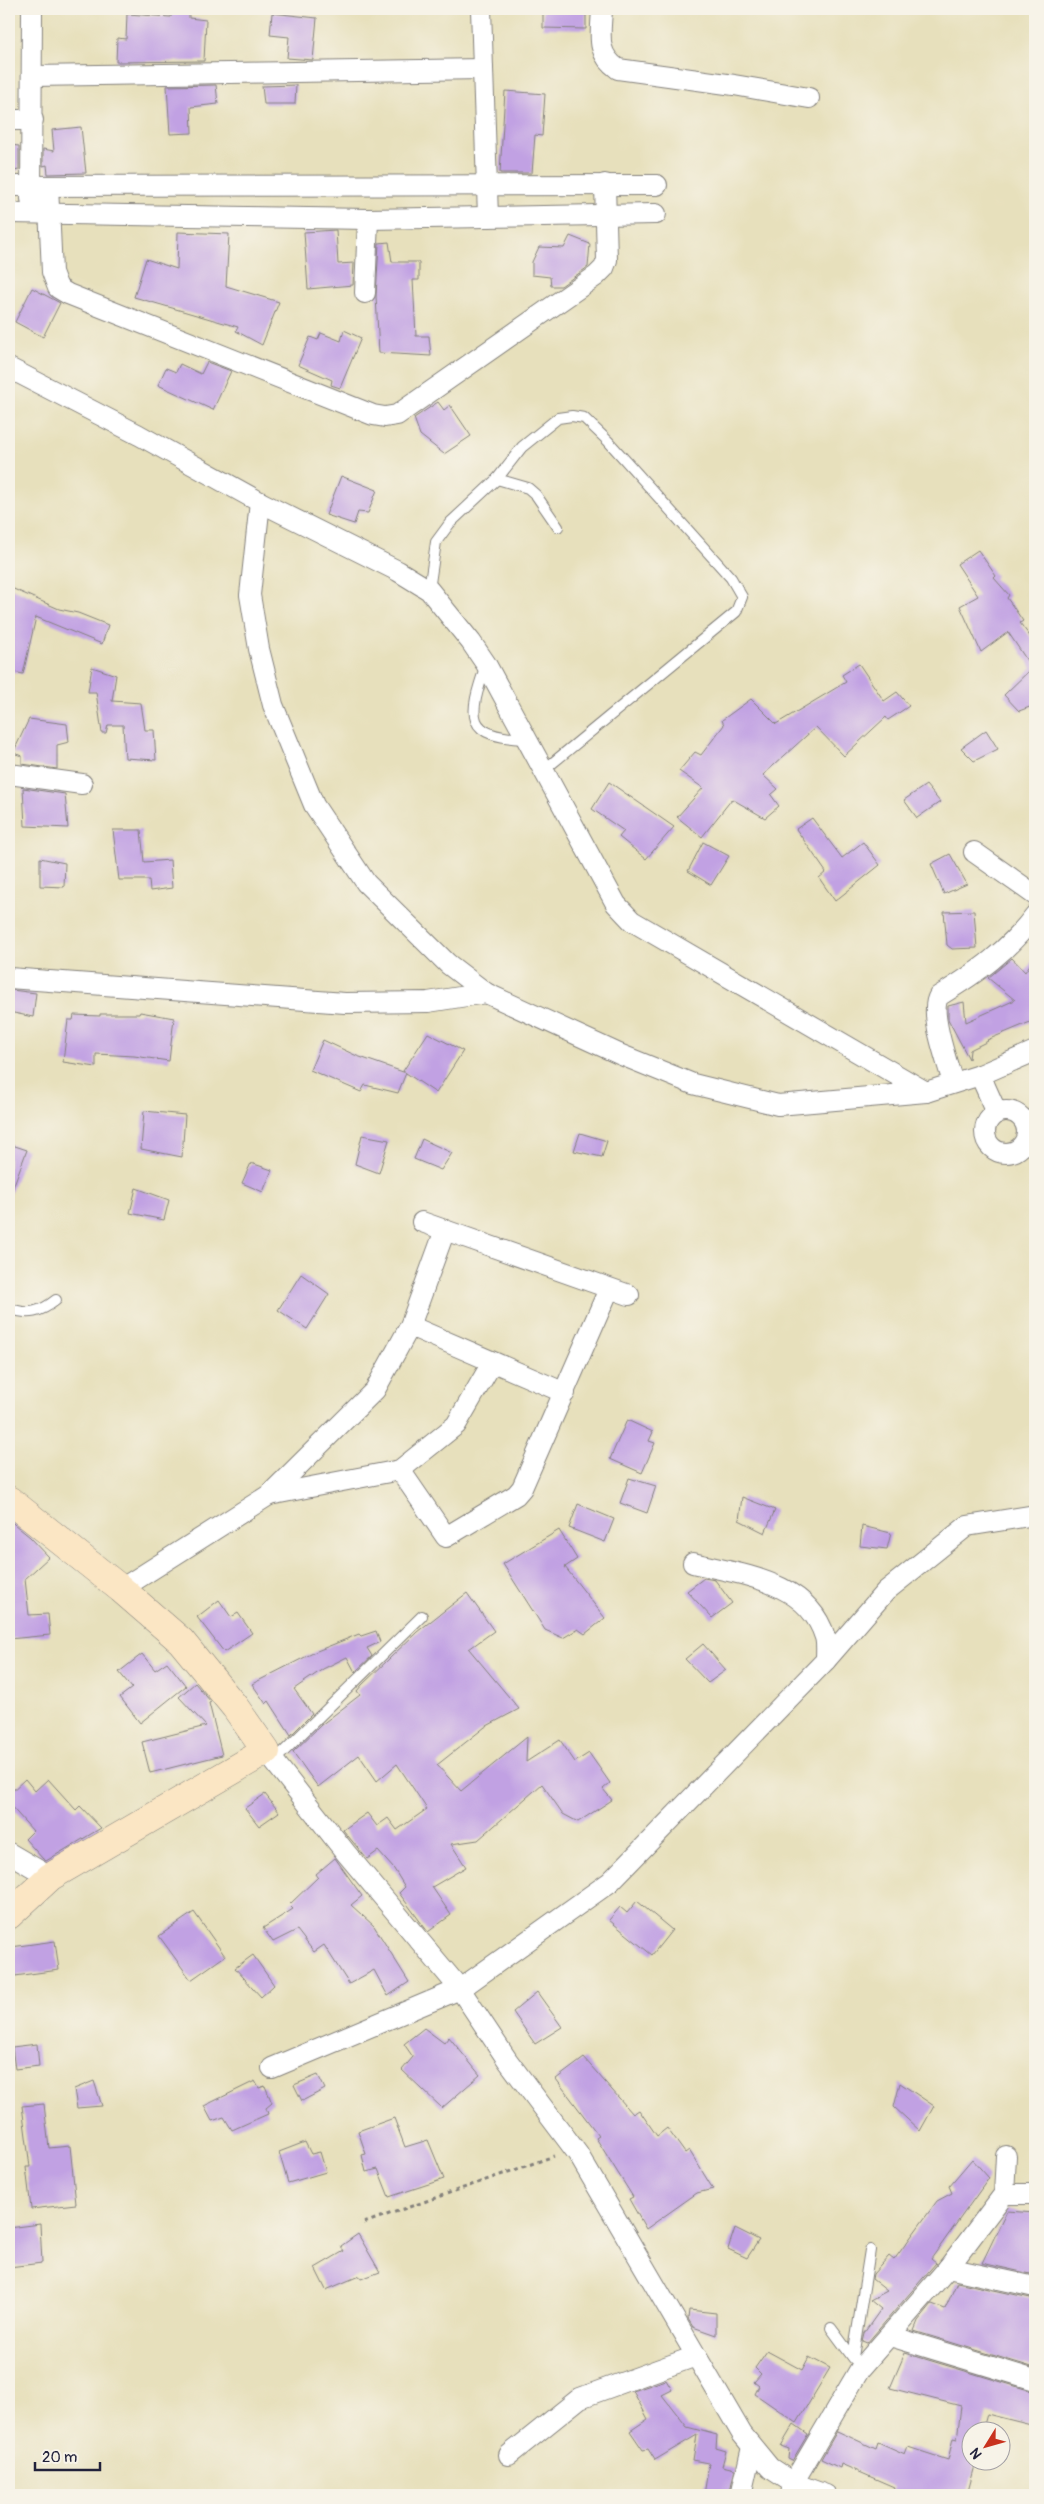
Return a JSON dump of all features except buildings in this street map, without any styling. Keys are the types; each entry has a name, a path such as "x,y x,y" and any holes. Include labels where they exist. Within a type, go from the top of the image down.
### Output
{"street":[{"path":"32,9 33,120 40,186 40,214 52,272 58,288 68,294 373,415 385,417 397,415 596,276 604,268 607,260 605,184"},
{"path":"481,9 488,217"},
{"path":"602,9 602,49 605,57 618,69 734,84 809,98"},
{"path":"33,76 483,69"},
{"path":"9,120 33,120"},
{"path":"9,186 657,185"},
{"path":"9,213 368,219 656,214"},
{"path":"365,293 368,219"},
{"path":"9,368 139,435 260,502 398,571 429,590 471,642 486,664 616,904 632,921 926,1092"},
{"path":"260,502 250,595 259,649 272,705 314,805 366,883 448,964 486,993 619,1054 693,1084 778,1106 926,1092 980,1075 1035,1051"},
{"path":"9,774 82,784"},
{"path":"974,852 1035,895"},
{"path":"953,1084 936,1017 936,1000 939,996 984,968 1018,938 1035,915"},
{"path":"9,978 345,1003 428,1002 486,993"},
{"path":"980,1075 997,1112"},
{"path":"422,1222 629,1295"},
{"path":"121,1589 269,1495 375,1390 410,1326 445,1230"},
{"path":"400,1470 442,1534 446,1537 516,1495 522,1488 610,1289"},
{"path":"410,1326 564,1393"},
{"path":"269,1495 400,1470 456,1424 492,1363"},
{"path":"9,1500 121,1589 182,1641 346,1853 460,1989 508,2061 574,2149 742,2434 770,2468 792,2489 826,2495"},
{"path":"272,2068 460,1989 610,1882 826,1660 886,1591 967,1526 1035,1515"},
{"path":"694,1563 756,1578 792,1592 808,1606 825,1637 826,1660"},
{"path":"9,1915 50,1877 270,1756"},
{"path":"9,1853 50,1877"},
{"path":"792,2489 856,2363 890,2336 948,2268 1004,2194 1006,2156"},
{"path":"1004,2194 1035,2194"},
{"path":"948,2268 1035,2287"},
{"path":"890,2336 1035,2380"},
{"path":"509,2455 580,2398 696,2356"},
{"path":"741,2495 752,2447"}],"lane":[{"path":"429,590 436,542 450,523 497,479 522,447 558,418 572,416 584,418 608,441 731,578 742,597 736,612 544,770"},
{"path":"497,479 528,488 536,495 558,528"},
{"path":"486,664 474,708 477,724 482,730 493,736 527,739"},
{"path":"9,1308 23,1313 33,1312 45,1309 56,1300"},
{"path":"270,1756 422,1616"},
{"path":"856,2363 870,2250"},
{"path":"831,2328 856,2363"}],"path":[{"path":"364,2223 574,2149"}]}
